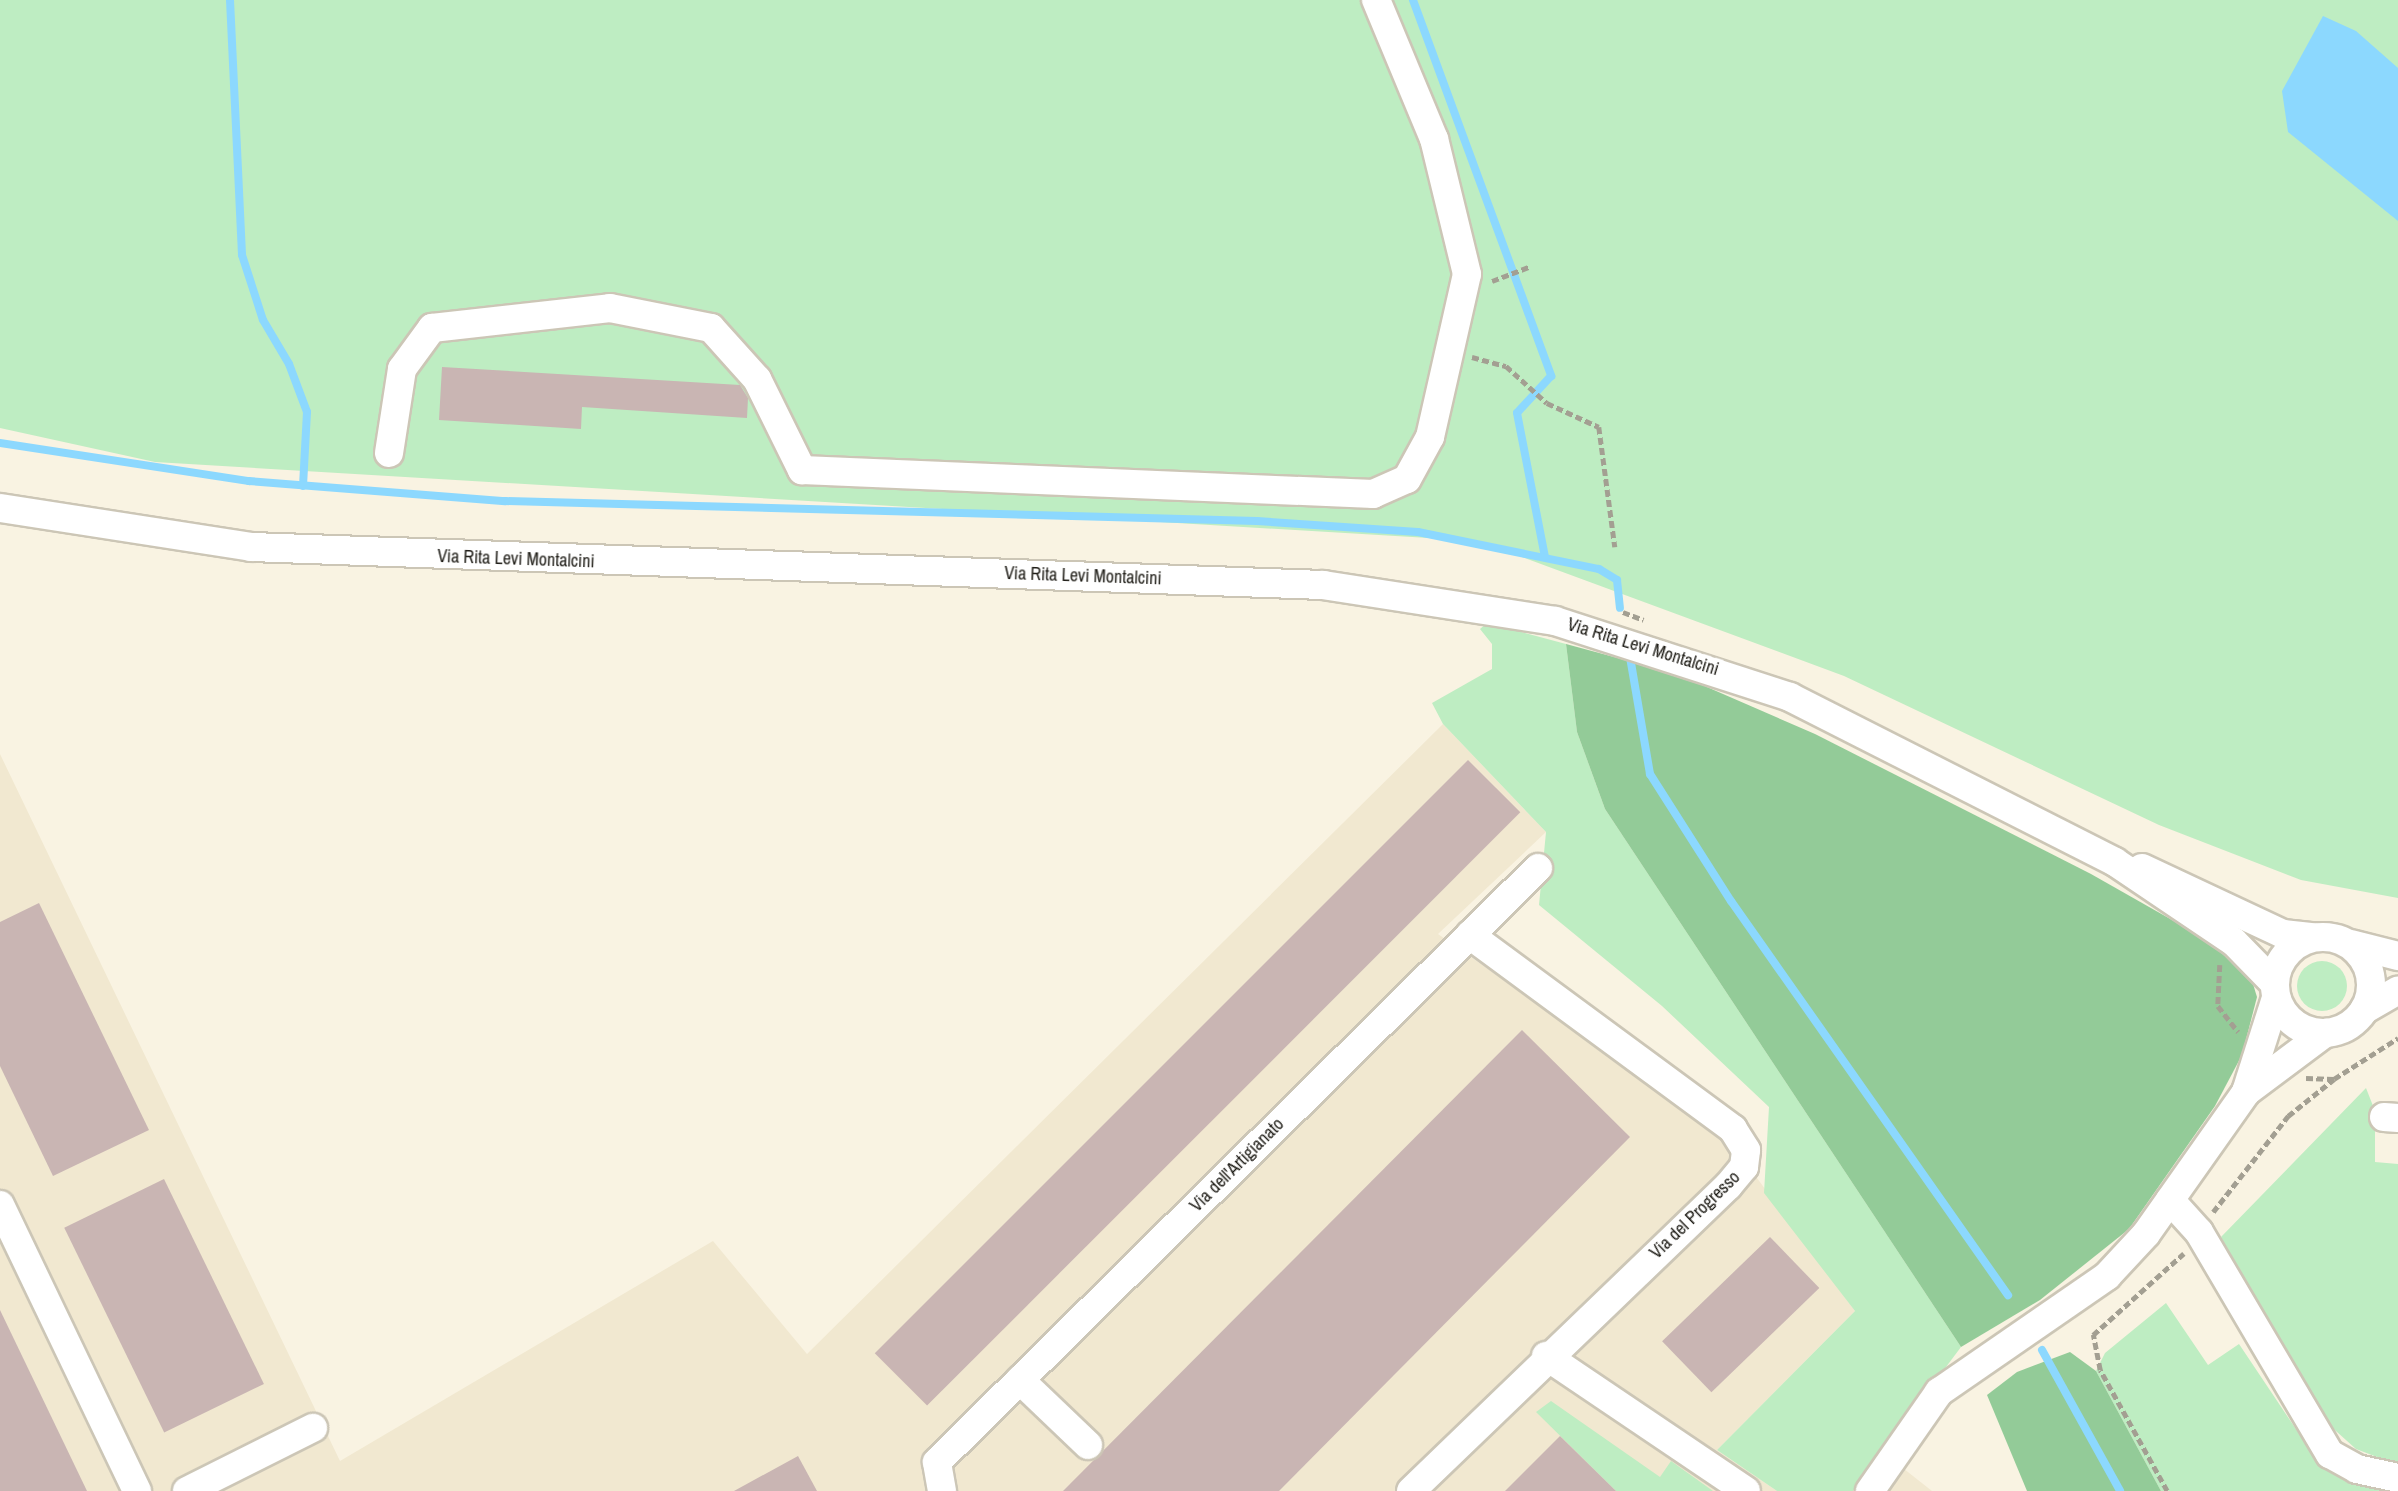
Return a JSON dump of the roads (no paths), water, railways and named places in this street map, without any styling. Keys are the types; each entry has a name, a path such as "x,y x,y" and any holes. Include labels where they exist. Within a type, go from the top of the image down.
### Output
{"street":[{"path":"389,453 402,369 432,328 610,308 711,328 757,379 803,470 1373,494 1407,479 1430,437 1452,351 1467,274 1461,228 1433,139 1376,0"},
{"name":"Via Rita Levi Montalcini","path":"0,508 120,530 326,552 1231,581 1411,594 1555,621 1735,675 2115,862 2234,942 2275,990 2294,1024 2325,1033"},
{"name":"Via Rita Levi Montalcini","path":"2115,862 2168,876 2283,934 2344,941 2379,956 2398,956"},
{"name":"Via dell'Artigianato","path":"943,1491 937,1462 1538,868"},
{"name":"Via del Progresso","path":"1411,1491 1546,1356 1728,1186 1744,1167 1746,1150 1733,1129 1470,934"},
{"path":"2246,1092 2286,953 2313,937"},
{"path":"2344,941 2357,950 2371,979 2364,1010"},
{"path":"1870,1491 1939,1392 2107,1276 2170,1200 2246,1092 2325,1033 2354,1022 2364,1010 2398,990"},
{"path":"2170,1200 2199,1232 2330,1454 2357,1469 2398,1478"},
{"path":"0,1205 137,1491"},
{"path":"1546,1356 1746,1491"},
{"path":"1020,1380 1088,1445"},
{"path":"187,1491 313,1428"}],"water":[{"path":"2323,16 2356,31 2398,68 2398,221 2288,132 2282,91"}],"waterway":[{"path":"230,0 242,255 263,320 289,364 307,412 303,486"},
{"path":"1413,0 1551,376 1517,413 1545,557"},
{"path":"0,443 249,481 505,501 1257,521 1418,532 1599,569 1617,580 1620,608"},
{"path":"1630,657 1650,774 1731,901 2008,1295"},
{"path":"2042,1350 2120,1491"}]}
